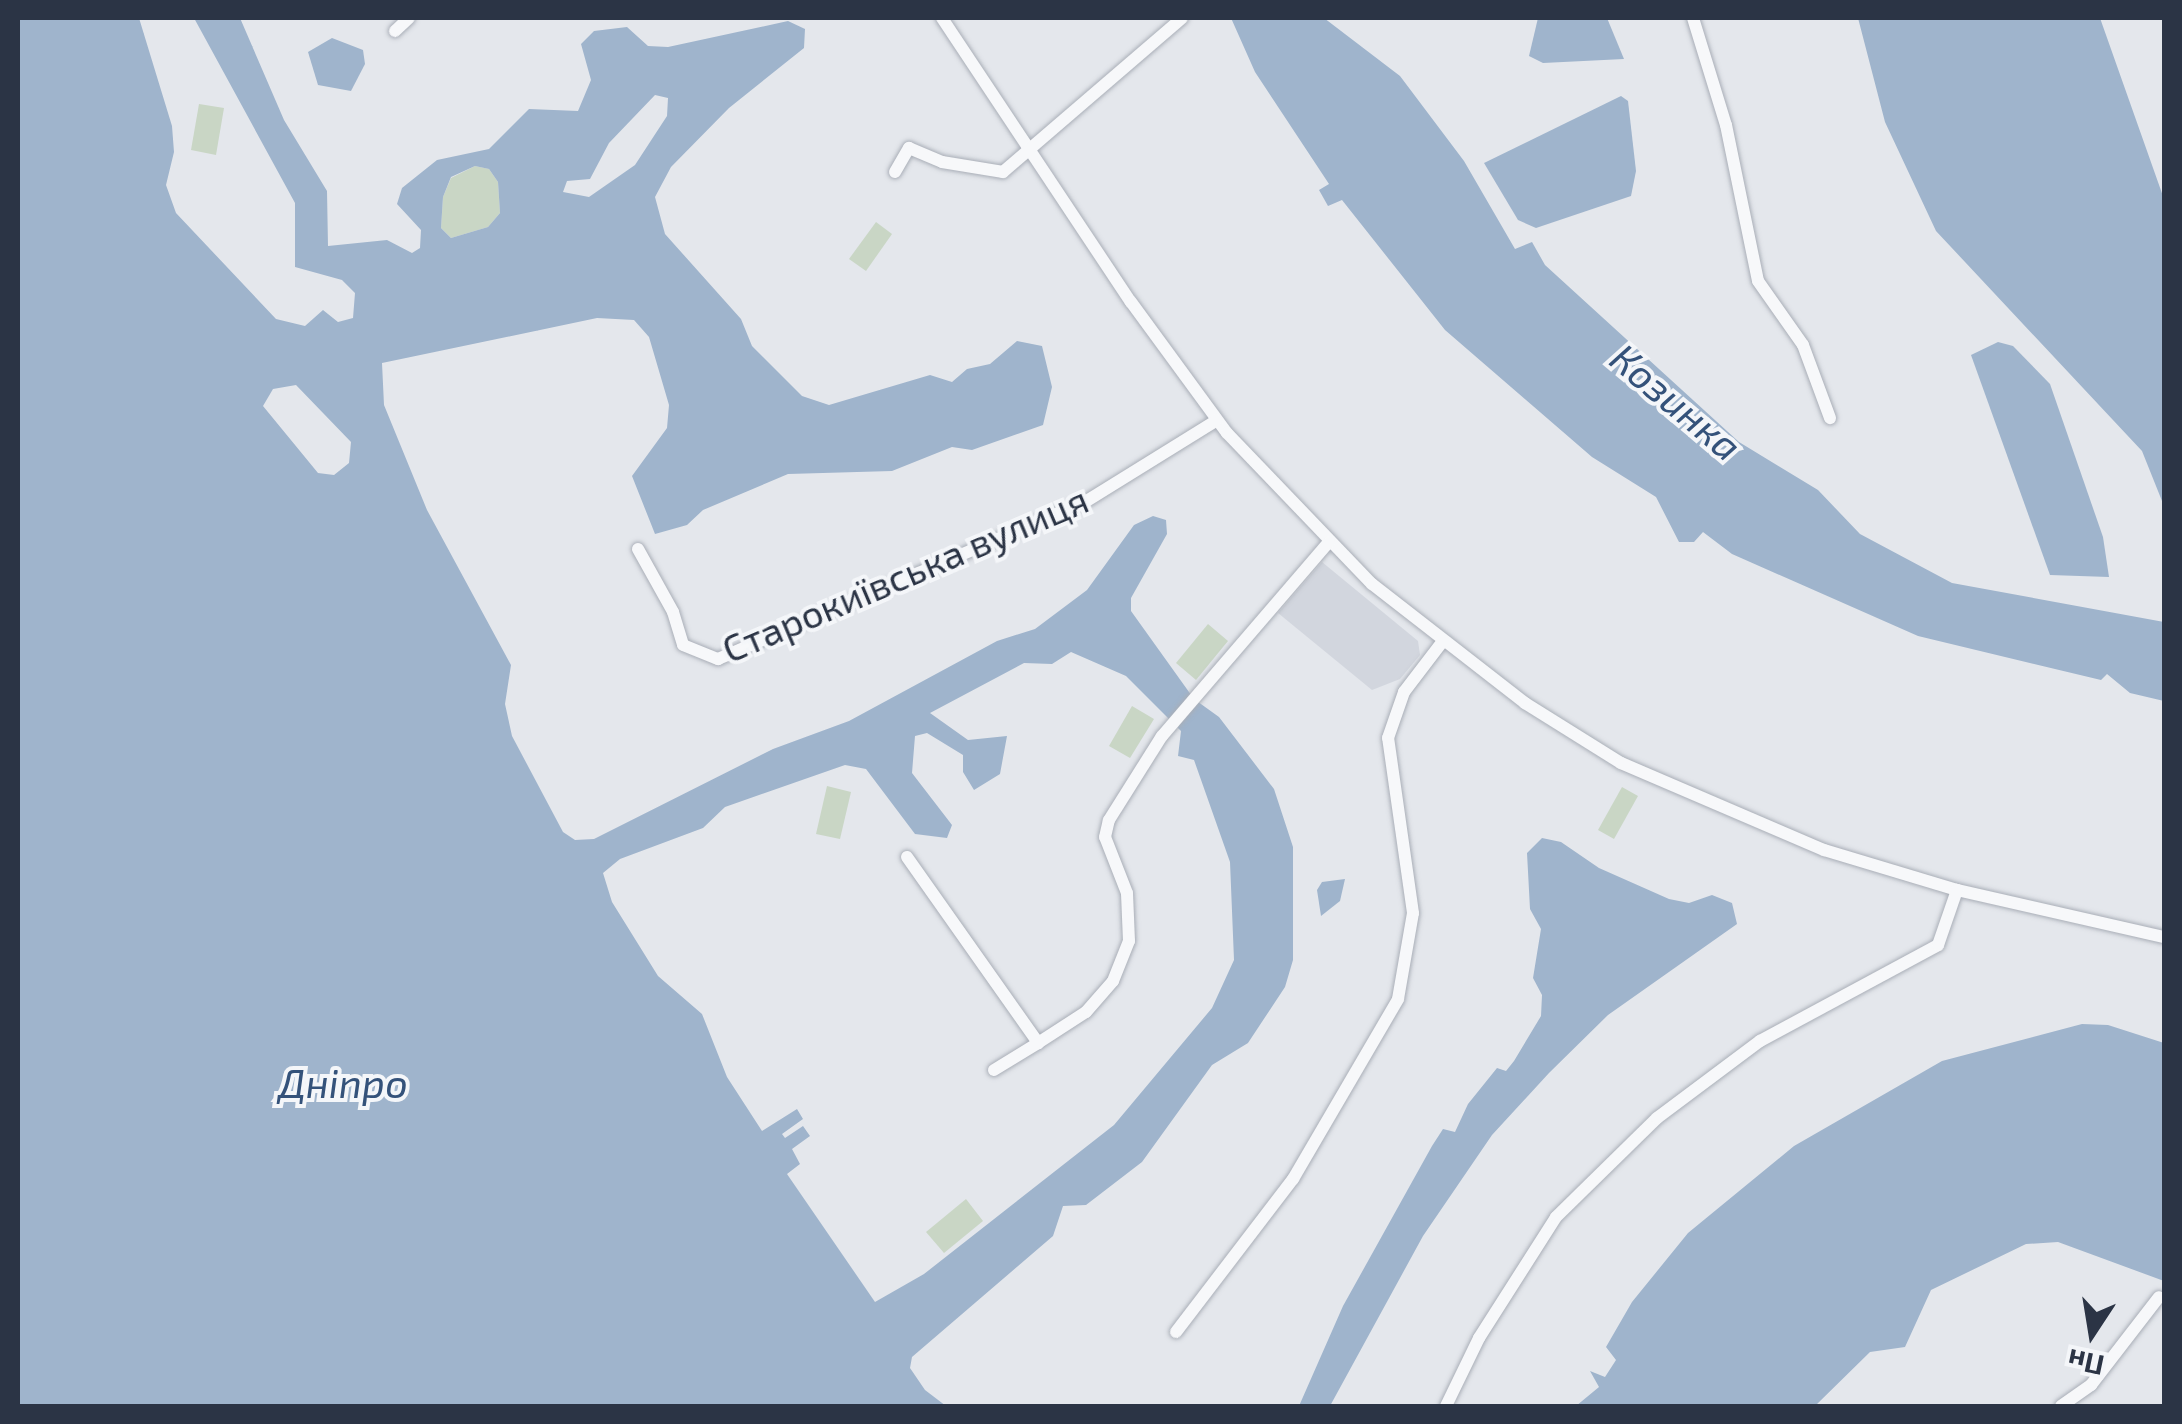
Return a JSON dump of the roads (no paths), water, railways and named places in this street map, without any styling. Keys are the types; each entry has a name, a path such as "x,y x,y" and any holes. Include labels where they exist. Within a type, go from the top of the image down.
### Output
{"street":[{"path":"396,31 409,18"},
{"path":"942,18 1217,420 1328,543 1443,641 1568,731 1676,790 1824,850 1957,890 2164,936"},
{"path":"895,172 910,148 942,162 1002,172 1182,18"},
{"path":"1693,18 1726,125 1758,281 1803,345 1830,418"},
{"name":"Старокиївська вулиця","path":"638,549 684,645 718,659 1085,502 1217,420"},
{"path":"994,1070 1091,1008 1123,964 1128,900 1106,832 1162,736 1328,543"},
{"path":"1176,1332 1305,1160 1398,999 1413,913 1388,738 1404,692 1443,641"},
{"path":"907,857 1038,1043"},
{"path":"1446,1406 1479,1338 1556,1217 1657,1118 1760,1041 1938,945 1957,890"},
{"path":"2061,1406 2092,1386 2159,1297"}],"water":[{"name":"Дніпро","path":"18,18 139,18 172,126 174,152 166,185 176,213 276,319 305,326 323,310 338,322 353,318 355,293 342,280 295,267 295,203 194,18 240,18 284,120 327,191 328,246 387,240 412,253 420,248 421,230 397,204 402,188 437,160 489,149 529,109 578,111 591,80 581,44 594,31 627,27 648,46 668,47 788,21 805,29 804,48 729,108 671,167 655,197 665,234 741,319 752,346 802,396 829,405 930,375 952,382 967,369 990,364 1017,341 1042,346 1052,387 1043,425 972,450 952,447 892,471 788,474 703,510 687,525 655,534 632,476 667,428 669,405 649,337 634,320 597,318 382,363 384,405 427,510 511,665 505,704 512,736 563,832 575,840 594,839 773,749 849,721 997,641 1035,629 1087,590 1134,525 1153,516 1166,520 1167,534 1131,598 1131,611 1194,699 1219,717 1274,789 1293,847 1293,960 1285,987 1248,1043 1212,1065 1142,1162 1086,1205 1063,1206 1053,1236 912,1357 910,1368 925,1390 946,1406 18,1406","holes":["655,95 668,98 667,116 635,165 589,197 563,192 567,181 590,179 609,143","475,166 489,169 498,182 500,213 488,227 451,238 441,228 443,197 451,177","296,385 351,442 349,463 334,475 318,473 263,406 273,389","1071,652 1126,676 1181,731 1178,756 1194,760 1230,862 1234,960 1212,1008 1114,1125 924,1274 875,1302 787,1174 800,1164 792,1149 810,1136 803,1126 785,1138 782,1134 803,1119 797,1109 762,1131 727,1077 702,1014 658,976 612,902 603,873 620,859 703,828 725,807 845,765 866,769 915,834 947,838 952,825 912,773 915,736 927,733 963,755 963,772 974,790 1000,774 1007,736 968,740 930,713 1024,663 1052,664"]},
{"name":"Козинка","path":"1231,18 1324,18 1400,76 1464,161 1515,249 1532,242 1545,265 1739,442 1818,490 1860,534 1952,583 2164,622 2164,701 2130,693 2107,674 2101,680 1918,636 1732,554 1703,532 1694,542 1679,542 1656,497 1592,457 1445,330 1342,200 1328,206 1319,190 1329,184 1255,72"},
{"path":"1538,18 1607,18 1624,59 1543,63 1529,56"},
{"path":"1858,18 2100,18 2164,199 2164,506 2142,451 1936,231 1885,122"},
{"path":"332,38 363,50 365,64 351,91 318,85 308,52"},
{"path":"1621,96 1628,101 1636,171 1631,196 1536,228 1518,220 1484,163"},
{"path":"1998,342 2013,346 2050,384 2103,537 2109,577 2050,575 1971,355"},
{"path":"1542,838 1561,842 1599,868 1669,899 1689,903 1712,895 1732,903 1737,924 1608,1015 1492,1135 1423,1236 1330,1406 1299,1406 1343,1306 1432,1146 1443,1129 1455,1132 1468,1104 1497,1068 1506,1071 1541,1016 1542,995 1533,978 1541,929 1530,909 1527,853"},
{"path":"1345,879 1340,901 1321,916 1317,890 1322,882"},
{"path":"2082,1024 2108,1025 2164,1043 2164,1281 2058,1242 2026,1244 1931,1290 1905,1347 1870,1352 1815,1406 1576,1406 1599,1387 1590,1371 1605,1377 1616,1360 1606,1347 1632,1302 1688,1233 1794,1146 1942,1061"}]}
